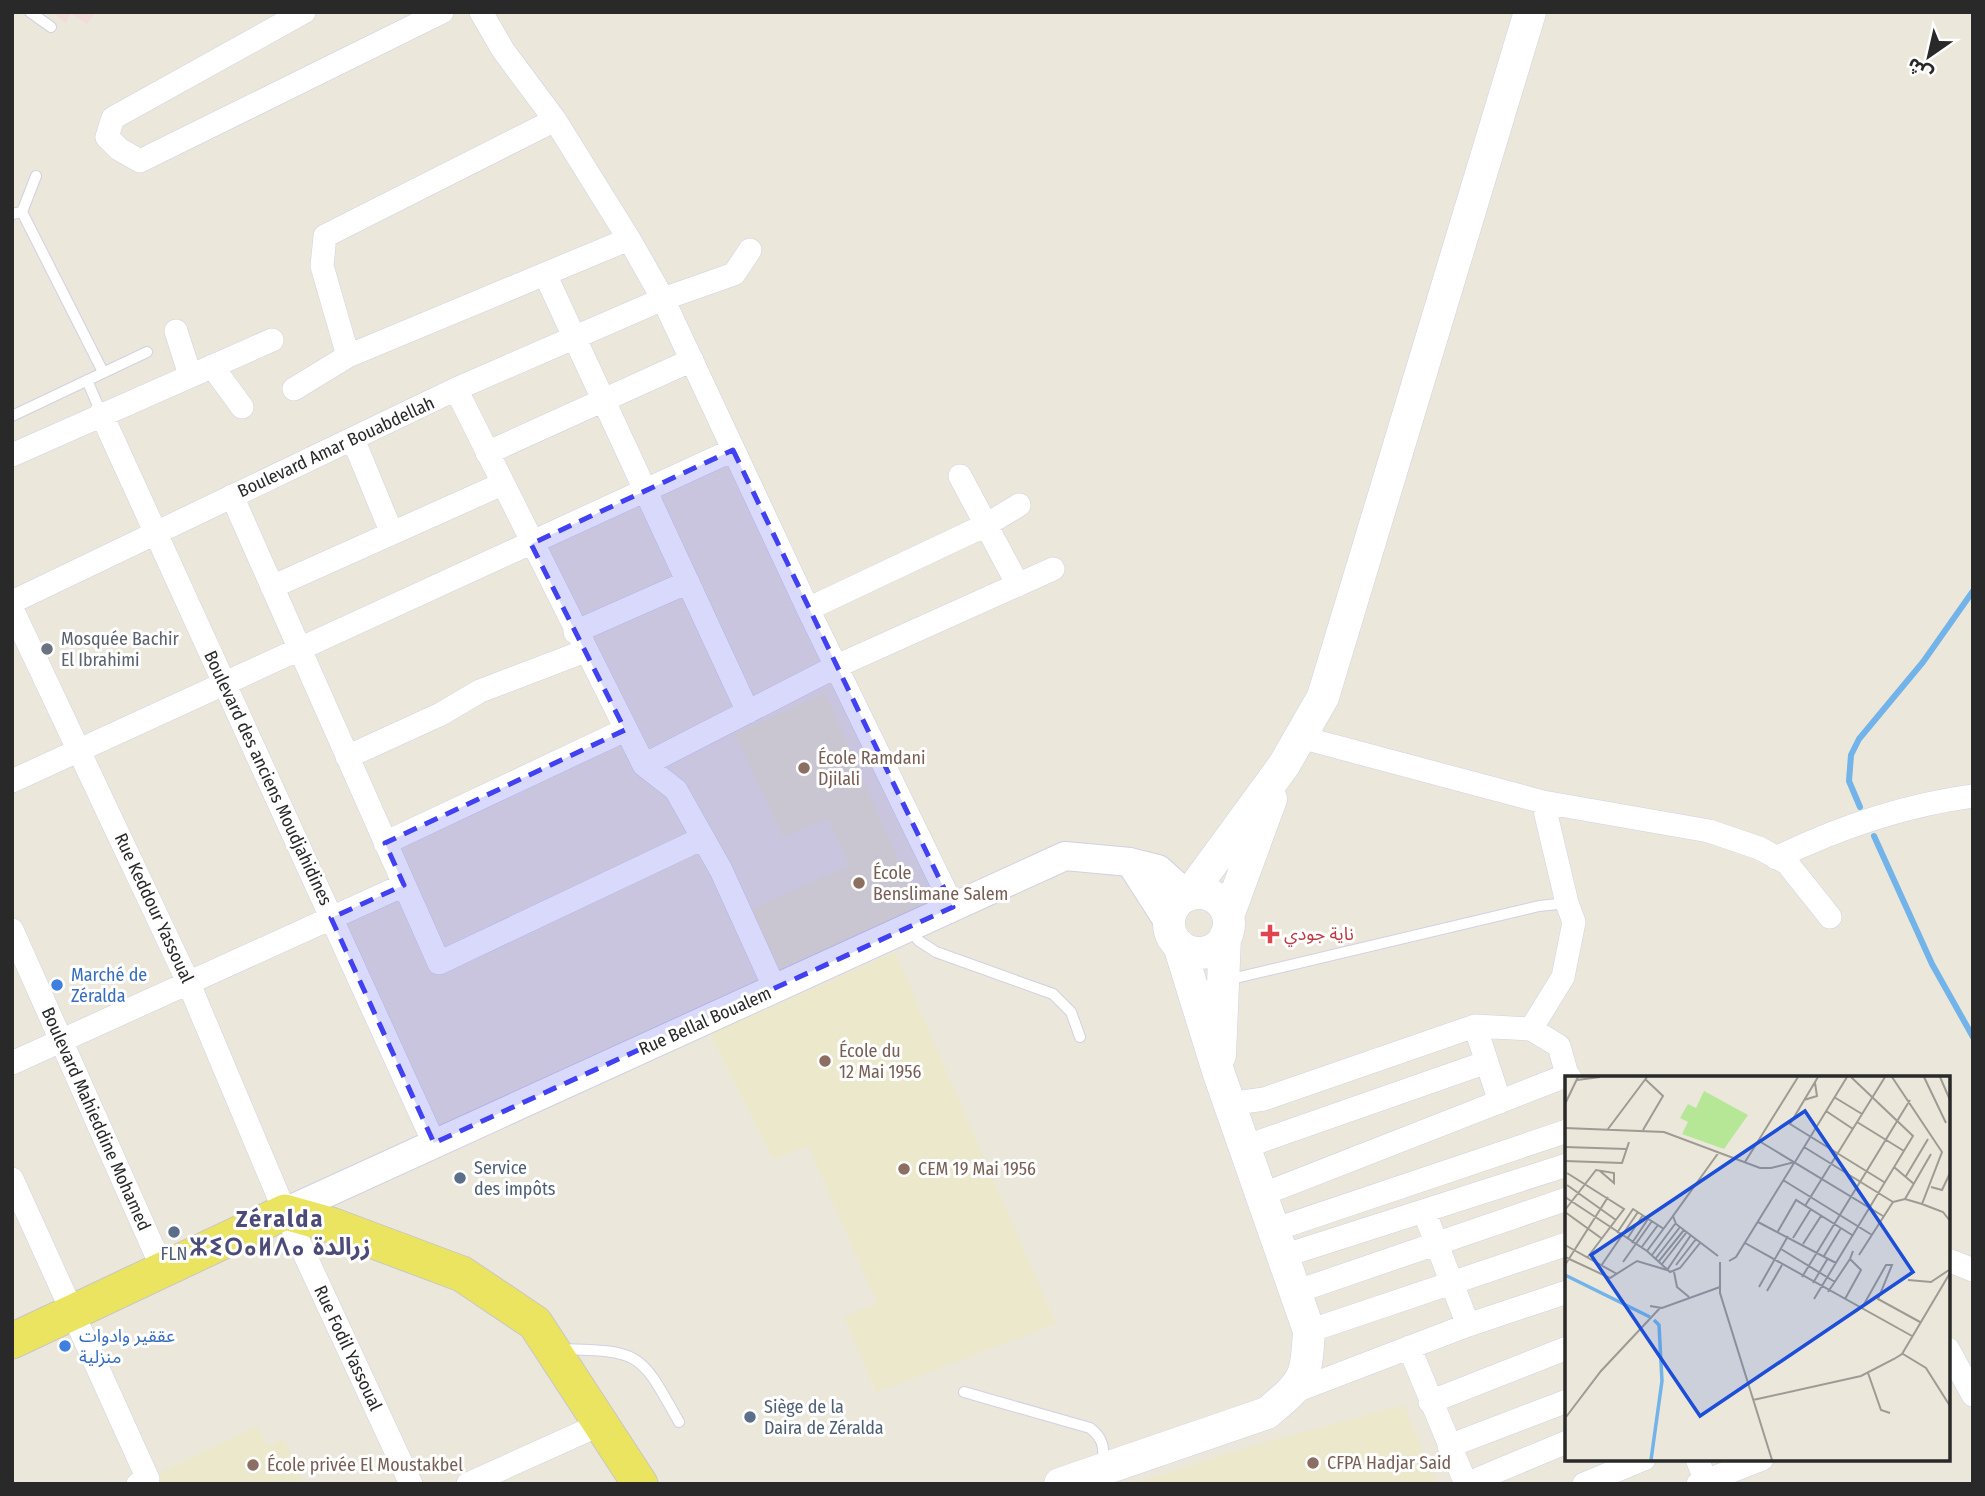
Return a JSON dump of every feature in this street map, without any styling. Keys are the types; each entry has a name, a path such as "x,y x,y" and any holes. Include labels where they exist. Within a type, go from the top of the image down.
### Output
{"main road":[{"path":"1060,1484 1268,1413 1293,1392 1307,1371 1309,1331 1229,1104 1174,934 1174,906 1188,895 1284,765 1323,697 1530,12"},
{"path":"1174,934 1195,952 1204,952 1220,944 1284,765"},
{"path":"1188,895 1198,893 1217,899 1227,927 1219,1074"},
{"path":"12,1341 285,1212 388,1244 462,1274 535,1323 640,1484"}],"street":[{"path":"304,12 113,118 107,137 140,161 442,12"},
{"path":"481,12 503,50 555,120 663,299 807,609 838,666 953,907"},
{"path":"348,356 322,266 325,236 555,120"},
{"path":"294,389 348,356 629,239"},
{"name":"Boulevard Amar Bouabdellah","path":"12,602 456,389 663,299 734,274 750,250"},
{"path":"545,274 748,712"},
{"path":"176,331 190,375"},
{"path":"12,455 101,413 272,340"},
{"path":"487,453 692,360"},
{"path":"212,366 242,407"},
{"path":"456,389 643,765 676,790 721,870 775,989"},
{"name":"Boulevard des anciens Moudjahidines","path":"101,413 434,1143"},
{"path":"353,439 391,531"},
{"path":"12,781 733,450"},
{"path":"960,476 1018,585"},
{"path":"272,587 391,531 502,484"},
{"path":"232,496 439,962 703,838"},
{"path":"807,609 986,525 1019,505"},
{"path":"643,765 838,666 1053,569"},
{"path":"347,757 441,714 688,582"},
{"name":"Rue Keddour Yassoual","path":"12,609 189,984 285,1212"},
{"path":"385,843 625,730"},
{"path":"1300,737 1543,802 1709,831 1759,848 1787,863 1830,917"},
{"path":"1776,858 1831,831 1946,799 1973,796"},
{"path":"1531,1029 1563,977 1574,922 1543,802"},
{"name":"Rue Bellal Boualem","path":"285,1212 1065,856 1130,862 1158,869 1188,895"},
{"path":"1130,862 1174,934"},
{"path":"12,1063 404,885"},
{"name":"Boulevard Mahieddine Mohamed","path":"12,930 163,1270"},
{"path":"1475,1026 1500,1102"},
{"path":"1229,1104 1264,1099 1475,1026 1531,1029 1559,1046 1569,1076"},
{"path":"1244,1147 1487,1062"},
{"path":"1261,1195 1565,1078"},
{"path":"1278,1243 1565,1132"},
{"path":"1278,1243 1424,1211 1565,1166"},
{"path":"12,1179 149,1479 138,1484"},
{"path":"1295,1292 1565,1200"},
{"path":"1424,1211 1468,1325"},
{"name":"Rue Fodil Yassoual","path":"285,1212 411,1484"},
{"path":"1309,1331 1565,1245"},
{"path":"1950,1261 1973,1270"},
{"path":"1293,1392 1468,1325 1565,1293"},
{"path":"1409,1348 1466,1484 1565,1443"},
{"path":"1430,1402 1565,1349"},
{"path":"1950,1355 1962,1389"},
{"path":"1449,1446 1565,1402"},
{"path":"468,1484 601,1424"},
{"path":"1584,1484 1639,1461"},
{"path":"1698,1461 1704,1483 1757,1461"}],"lane":[{"path":"30,12 51,27"},
{"path":"36,176 17,213 103,372"},
{"path":"12,416 146,352"},
{"path":"87,380 101,413"},
{"path":"1224,981 1539,906 1567,903"},
{"path":"908,928 919,941 936,952 1053,994 1071,1012 1080,1037"},
{"path":"551,1348 611,1350 635,1358 648,1366 679,1422"},
{"path":"964,1392 1090,1428 1102,1441 1105,1452 1101,1470"}],"highlighted area":[{"path":"733,450 953,907 434,1143 331,918 404,885 385,843 625,730 531,544"}],"shaded area":[{"path":"52,12 95,12 87,24 70,13 66,23"},
{"path":"825,693 920,909 776,970 748,911 849,865 828,819 783,837 735,734"},
{"name":"CEM 19 Mai 1956","path":"895,952 1056,1324 876,1392 844,1317 877,1303 808,1146 773,1159 710,1034"},
{"name":"CFPA Hadjar Said","path":"1404,1405 1437,1484 1132,1484 1262,1443"},
{"name":"École privée El Moustakbel","path":"257,1426 268,1446 284,1439 304,1484 156,1484 152,1476"}],"waterway":[{"path":"1860,807 1849,781 1851,755 1859,739 1923,662 1973,591"},
{"path":"1874,836 1932,964 1973,1037"}],"place":[{"name":"Mosquée Bachir El Ibrahimi","path":"47,649"},
{"name":"École Ramdani Djilali","path":"804,768"},
{"name":"École Benslimane Salem","path":"859,883"},
{"name":"ناية جودي","path":"1270,934"},
{"name":"Marché de Zéralda","path":"57,985"},
{"name":"École du 12 Mai 1956","path":"825,1061"},
{"name":"CEM 19 Mai 1956","path":"904,1169"},
{"name":"Service des impôts","path":"460,1178"},
{"name":"FLN","path":"174,1232"},
{"name":"عققير وادوات منزلية","path":"65,1346"},
{"name":"Siège de la Daira de Zéralda","path":"750,1417"},
{"name":"CFPA Hadjar Said","path":"1313,1463"},
{"name":"École privée El Moustakbel","path":"253,1465"}],"district":[{"name":"Zéralda ⵣⵉⵔⴰⵍⴷⴰ زرالدة","path":"280,1233"}]}
